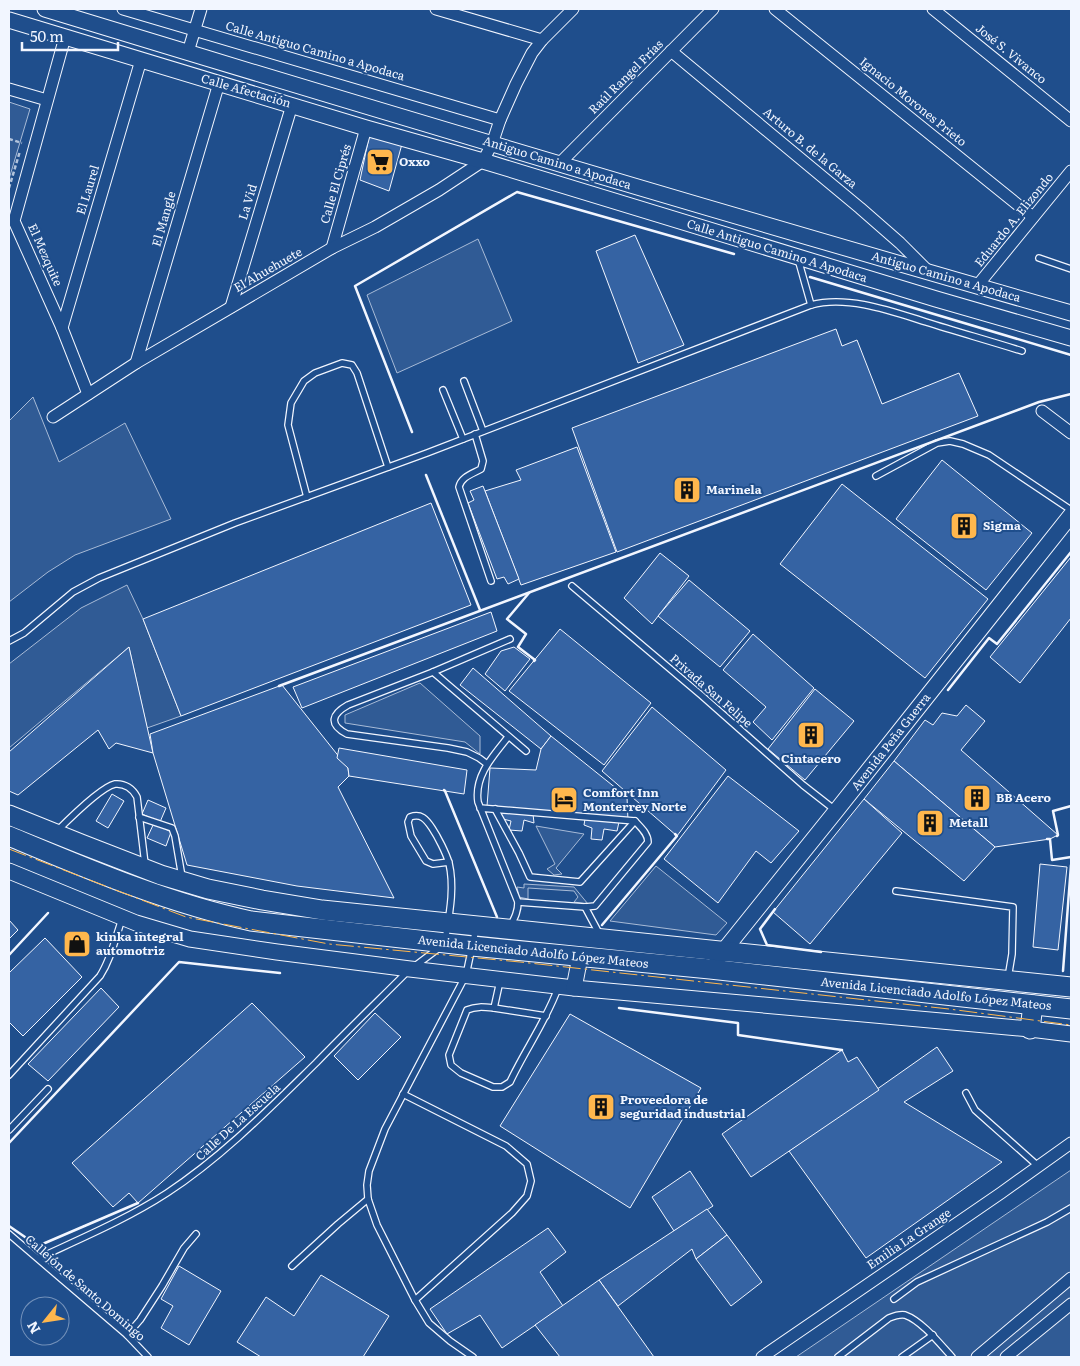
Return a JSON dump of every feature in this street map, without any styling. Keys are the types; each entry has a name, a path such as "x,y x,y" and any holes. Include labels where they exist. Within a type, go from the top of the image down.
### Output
{"main road":[{"name":"Avenida Licenciado Adolfo López Mateos","path":"9,814 146,869 208,889 322,910 1071,987"},
{"name":"Avenida Licenciado Adolfo López Mateos","path":"9,836 82,867 146,891 218,914 251,921 1071,1009"},
{"path":"1030,1029 1034,1005"}],"street":[{"name":"Antiguo Camino a Apodaca","path":"44,9 61,11 100,25 492,144 1071,313"},
{"name":"Calle Antiguo Camino a Apodaca","path":"123,9 500,120"},
{"path":"188,52 201,9"},
{"path":"436,9 459,12 542,40"},
{"name":"El Ahuehuete","path":"53,417 136,363 332,248 375,227 439,190 483,160 492,144 500,120 526,63 542,40 573,9"},
{"name":"Raúl Rangel Frías","path":"559,164 713,9"},
{"name":"Ignacio Morones Prieto","path":"775,9 1033,217"},
{"name":"José S. Vivanco","path":"933,9 1071,121"},
{"name":"Calle Afectación","path":"9,20 366,128 483,160"},
{"name":"El Mezquite","path":"65,37 12,223 62,328 88,394"},
{"name":"Arturo B. de la Garza","path":"671,51 900,242 928,271"},
{"name":"El Laurel","path":"62,328 141,60"},
{"name":"El Mangle","path":"136,363 219,83"},
{"path":"9,89 47,100"},
{"name":"La Vid","path":"231,308 292,105"},
{"name":"Calle El Ciprés","path":"332,248 366,128"},
{"name":"Calle Antiguo Camino A Apodaca","path":"483,160 797,257 1071,338"},
{"name":"Eduardo A. Elizondo","path":"977,286 1071,171"},
{"path":"1042,411 1071,433"},
{"name":"Avenida Peña Guerra","path":"710,969 722,951 836,811 1071,515"},
{"path":"9,871 123,917 190,939 277,952 415,965 466,975 574,988 1071,1034"},
{"path":"574,988 580,957"},
{"name":"Emilia La Grange","path":"762,1357 1071,1143"},
{"path":"977,1357 1071,1278"},
{"path":"1006,1357 1071,1304"}],"lane":[{"path":"797,257 810,305"},
{"path":"1039,258 1071,269"},
{"path":"9,641 24,633 73,592 99,578 235,523 462,439 810,305 833,301 861,304 900,313 1022,351"},
{"path":"307,497 288,425 290,403 304,381 315,372 342,363 352,365 357,373 388,467"},
{"path":"464,381 483,431"},
{"path":"443,390 462,439"},
{"path":"475,434 483,461 481,469 464,478 460,482 459,487 491,581"},
{"path":"876,476 937,443 950,441 963,444 989,455 1071,510"},
{"name":"Privada San Felipe","path":"572,586 701,695 803,785 836,811"},
{"path":"487,764 467,752 347,734 337,727 335,722 336,712 348,704 434,672 510,639"},
{"path":"434,672 526,751"},
{"path":"508,737 487,764 481,777 478,802 518,902 516,915 510,929"},
{"path":"54,833 109,786 123,784 135,792 137,797 146,869"},
{"path":"480,808 634,821 646,834 648,842 598,903 591,907 518,902"},
{"path":"495,809 530,877 580,882 634,821"},
{"path":"445,943 452,882 449,862 433,830 423,817 419,815 410,817 408,822 411,836 426,861 433,864 449,862"},
{"path":"139,817 172,828 183,881"},
{"path":"896,891 1013,907 1012,954 1007,980"},
{"path":"585,907 602,939"},
{"path":"9,1075 100,976 112,953 123,917"},
{"path":"473,1357 429,1324 377,1225 368,1199 367,1185 369,1171 385,1129 466,975 477,926"},
{"name":"Calle De La Escuela","path":"39,1258 144,1207 197,1172 272,1108 415,965 445,943"},
{"path":"494,1008 501,979"},
{"path":"546,1016 480,1006 467,1010 449,1055 452,1065 461,1073 492,1087 502,1087 510,1082 546,1016 558,986"},
{"path":"9,1130 48,1089"},
{"path":"966,1093 975,1110 1038,1166"},
{"path":"403,1094 506,1146 527,1164 531,1181 527,1196 512,1213 415,1300"},
{"path":"292,1266 368,1199"},
{"path":"894,1299 917,1282 1047,1222 1071,1208"},
{"name":"Callejón de Santo Domingo","path":"9,1234 128,1335 148,1357"},
{"path":"128,1335 162,1286 184,1248 196,1234"},
{"path":"838,1357 889,1318 897,1315 904,1315 933,1335 952,1357"},
{"path":"902,1357 933,1335"}],"path":[{"path":"9,139 22,143 9,188"}],"shaded area":[{"path":"9,102 30,109 9,179"},
{"path":"478,239 512,321 397,373 367,295"},
{"path":"33,397 59,462 125,423 171,519 75,555 48,572 9,602 9,421"},
{"path":"127,585 143,619 181,716 147,728 129,647 9,748 9,664 81,608"},
{"path":"420,683 480,736 480,754 465,742 345,723 345,715"},
{"path":"536,826 584,834 556,868 562,874 554,875 547,869 555,864"},
{"path":"656,866 727,923 716,935 610,921"},
{"path":"524,884 574,887 588,904 574,902 578,897 574,891 528,888 528,899 519,897 517,887 524,888"},
{"path":"1071,1170 1071,1357 796,1357"}],"building":[{"name":"Oxxo","path":"369,137 402,144 389,191 360,180"},
{"path":"635,235 684,345 638,363 596,251"},
{"name":"Marinela","path":"836,329 842,346 857,340 882,404 959,373 978,416 617,552 572,428"},
{"path":"577,447 616,552 521,585 485,491 521,480 516,470"},
{"name":"Sigma","path":"942,460 1032,533 986,590 896,519"},
{"path":"842,484 988,599 925,678 780,564"},
{"path":"483,486 519,579 508,584 504,577 497,579 468,503 474,500 470,491"},
{"path":"431,503 471,605 181,716 143,619"},
{"path":"660,553 689,576 652,624 624,598"},
{"path":"1071,557 1071,618 1020,683 990,657"},
{"path":"689,580 750,631 720,667 658,616"},
{"path":"491,612 497,631 302,708 293,687"},
{"path":"560,629 651,703 604,765 509,691"},
{"path":"753,634 814,688 772,740 753,722 766,707 723,670"},
{"path":"129,647 153,753 116,743 109,749 98,730 18,795 9,791 9,752"},
{"path":"514,647 530,659 505,691 485,674 501,651"},
{"path":"473,668 551,736 541,749 460,685"},
{"path":"282,685 348,768 349,776 338,787 394,898 297,886 187,865 153,753 150,734"},
{"name":"Cintacero","path":"815,689 854,721 805,780 768,749"},
{"name":"BB Acero","path":"966,705 985,721 961,750 1058,835 1050,839 995,847 894,761 925,720 933,725 942,713 957,716"},
{"path":"652,707 726,770 677,836 602,771"},
{"path":"551,736 627,797 628,821 619,822 617,831 604,829 602,840 591,839 592,828 584,825 585,819 533,814 534,823 524,820 522,831 509,830 511,821 499,818 500,810 487,806 490,768 536,770 541,749"},
{"path":"339,748 467,770 464,794 349,776 348,768 337,758"},
{"name":"Metall","path":"894,761 995,847 964,881 864,799"},
{"path":"728,776 799,831 771,863 756,851 718,903 664,859"},
{"path":"112,794 124,801 108,828 96,821"},
{"path":"864,799 902,833 810,944 773,912"},
{"path":"148,800 166,808 160,822 142,814"},
{"path":"154,823 171,832 166,846 147,838"},
{"path":"1040,864 1067,867 1058,950 1033,947"},
{"path":"9,920 18,930 9,939"},
{"path":"45,938 82,977 23,1036 9,1022 9,973"},
{"path":"101,988 119,1007 48,1081 28,1064"},
{"path":"252,1003 305,1057 138,1203 129,1193 113,1207 72,1163"},
{"path":"375,1013 401,1037 358,1080 334,1056"},
{"name":"Proveedora de seguridad industrial","path":"570,1014 701,1088 630,1208 500,1126"},
{"path":"937,1047 953,1071 904,1102 1002,1162 866,1258 789,1151"},
{"path":"842,1050 848,1062 857,1057 879,1090 751,1177 722,1134"},
{"path":"690,1171 713,1206 674,1231 652,1197"},
{"path":"707,1209 727,1235 696,1259 692,1249 618,1306 599,1280"},
{"path":"548,1228 566,1252 540,1272 563,1306 502,1348 480,1315 447,1334 430,1309"},
{"path":"727,1235 762,1282 731,1306 696,1259"},
{"path":"179,1266 221,1291 189,1345 161,1328 173,1306 161,1299"},
{"path":"321,1275 389,1316 363,1357 261,1357 237,1342 266,1297 294,1316"},
{"path":"599,1280 654,1357 560,1357 535,1325"}],"wall":[{"path":"412,432 355,286 517,192 734,254"},
{"path":"810,277 1071,355"},
{"path":"279,686 1039,402 1071,394"},
{"path":"426,475 480,610"},
{"path":"948,690 989,638 997,644 1071,552"},
{"path":"529,593 507,619 526,634 518,647 534,661"},
{"path":"444,790 497,917"},
{"path":"1057,836 1053,811 1071,806"},
{"path":"602,925 677,836 675,834"},
{"path":"1047,839 1050,839 1052,860 1071,857"},
{"path":"1063,971 1071,865"},
{"path":"775,909 760,929 767,945 821,952"},
{"path":"9,955 48,913"},
{"path":"9,1143 179,962 280,973"},
{"path":"619,1008 738,1023 738,1035 842,1050"},
{"path":"9,1226 38,1246 138,1203"}],"power":[{"path":"9,849 186,917 329,944 520,962 949,1009 1071,1025"}],"place":[{"name":"Oxxo","path":"380,162"},
{"name":"Marinela","path":"687,490"},
{"name":"Sigma","path":"964,526"},
{"name":"Cintacero","path":"811,735"},
{"name":"BB Acero","path":"977,798"},
{"name":"Comfort Inn Monterrey Norte","path":"564,800"},
{"name":"Metall","path":"930,823"},
{"name":"kinka integral automotriz","path":"77,944"},
{"name":"Proveedora de seguridad industrial","path":"601,1107"}]}
